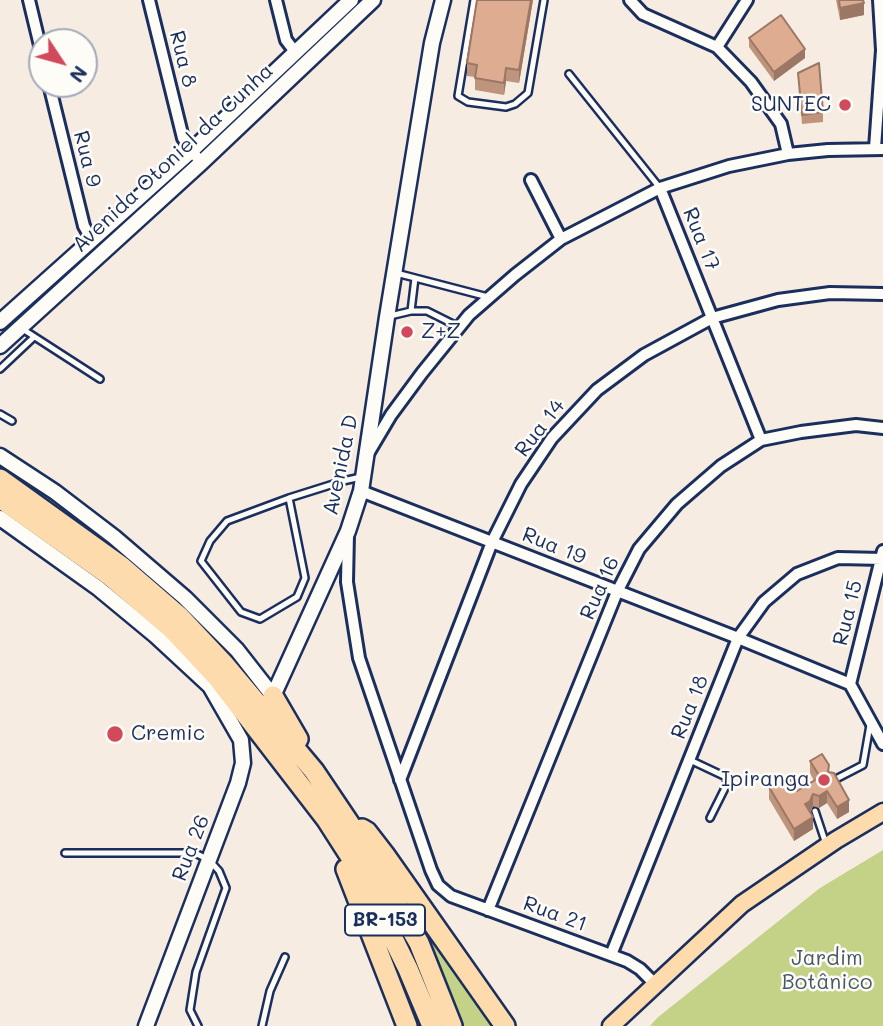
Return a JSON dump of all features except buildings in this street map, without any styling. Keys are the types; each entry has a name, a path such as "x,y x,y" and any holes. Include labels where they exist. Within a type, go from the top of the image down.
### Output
{"highway":[{"name":"BR-153","path":"0,479 121,566 180,617 225,665 314,771 351,826 419,943 452,1026"},
{"name":"BR-153","path":"0,498 110,576 172,629 254,722 327,820 361,873 383,915 432,1026"},
{"path":"210,686 254,722"},
{"path":"273,696 314,771"},
{"path":"327,820 407,1026"},
{"path":"351,826 367,832 376,843 505,1026"}],"main road":[{"name":"Avenida Otoniel da Cunha","path":"0,346 196,157 351,0"},
{"name":"Avenida Otoniel da Cunha","path":"1,319 92,240 196,157 373,0"},
{"name":"Avenida D","path":"432,43 433,0"},
{"name":"Avenida D","path":"348,531 362,484 432,43 443,0"},
{"path":"0,456 55,492 114,537 185,598 236,650 273,696 348,531"},
{"name":"Rua 26","path":"0,518 129,611 210,686 241,740 243,763 238,783 146,1026"},
{"path":"611,1025 743,904 826,846 883,813"}],"street":[{"path":"29,0 36,28"},
{"name":"Rua 8","path":"149,0 183,138 196,157"},
{"path":"276,0 286,40 296,53"},
{"path":"630,0 643,14 717,47 751,82 781,124 788,154"},
{"path":"717,47 747,0"},
{"path":"367,454 414,383 459,327 488,297 561,239 660,188 729,166 788,154 879,148 882,50 879,0"},
{"name":"Rua 9","path":"52,98 84,226 92,240"},
{"path":"531,180 561,239"},
{"name":"Rua 17","path":"660,188 761,440"},
{"name":"Rua 14","path":"400,780 492,542 521,484 544,450 597,390 644,355 712,318 778,300 817,295 883,294"},
{"path":"1,319 20,327"},
{"name":"Rua 16","path":"488,910 617,592 639,549 677,504 721,466 761,440 856,425 883,428"},
{"name":"Rua 19","path":"362,484 492,542 850,684"},
{"name":"Avenida D","path":"348,531 347,582 359,658 438,885"},
{"name":"Rua 18","path":"611,955 738,638 764,601 797,574 838,558 882,556"},
{"name":"Rua 15","path":"850,684 882,556"},
{"path":"850,684 883,744"},
{"name":"Rua 21","path":"438,885 452,896 611,955 640,969 655,984"}],"lane":[{"path":"474,0 458,96 468,102 506,107 515,104 528,93 544,0"},
{"name":"Rua 17","path":"569,74 660,188"},
{"path":"396,273 488,297"},
{"path":"411,311 415,278"},
{"path":"387,317 411,311 427,311 459,327"},
{"path":"20,327 100,379"},
{"path":"0,369 34,337"},
{"path":"0,414 12,421"},
{"path":"289,498 306,578 297,597 260,619 241,612 201,561 210,541 227,521 289,498 343,481 362,484"},
{"path":"832,781 863,765 870,722"},
{"path":"690,760 726,777 727,784 710,818"},
{"path":"815,811 826,846"},
{"path":"65,853 195,853 209,860 219,870 226,888 196,972 190,1010 198,1026"},
{"path":"262,1026 270,990 285,957"}],"green space":[{"name":"Jardim Botânico","path":"883,850 883,1026 650,1026 820,888"},
{"path":"413,906 499,1026 463,1026"},
{"path":"380,925 422,1026 411,1026"}],"place":[{"name":"SUNTEC","path":"845,105"},
{"name":"Z+Z","path":"407,332"},
{"name":"Cremic","path":"115,734"},
{"name":"Ipiranga","path":"824,780"}]}
